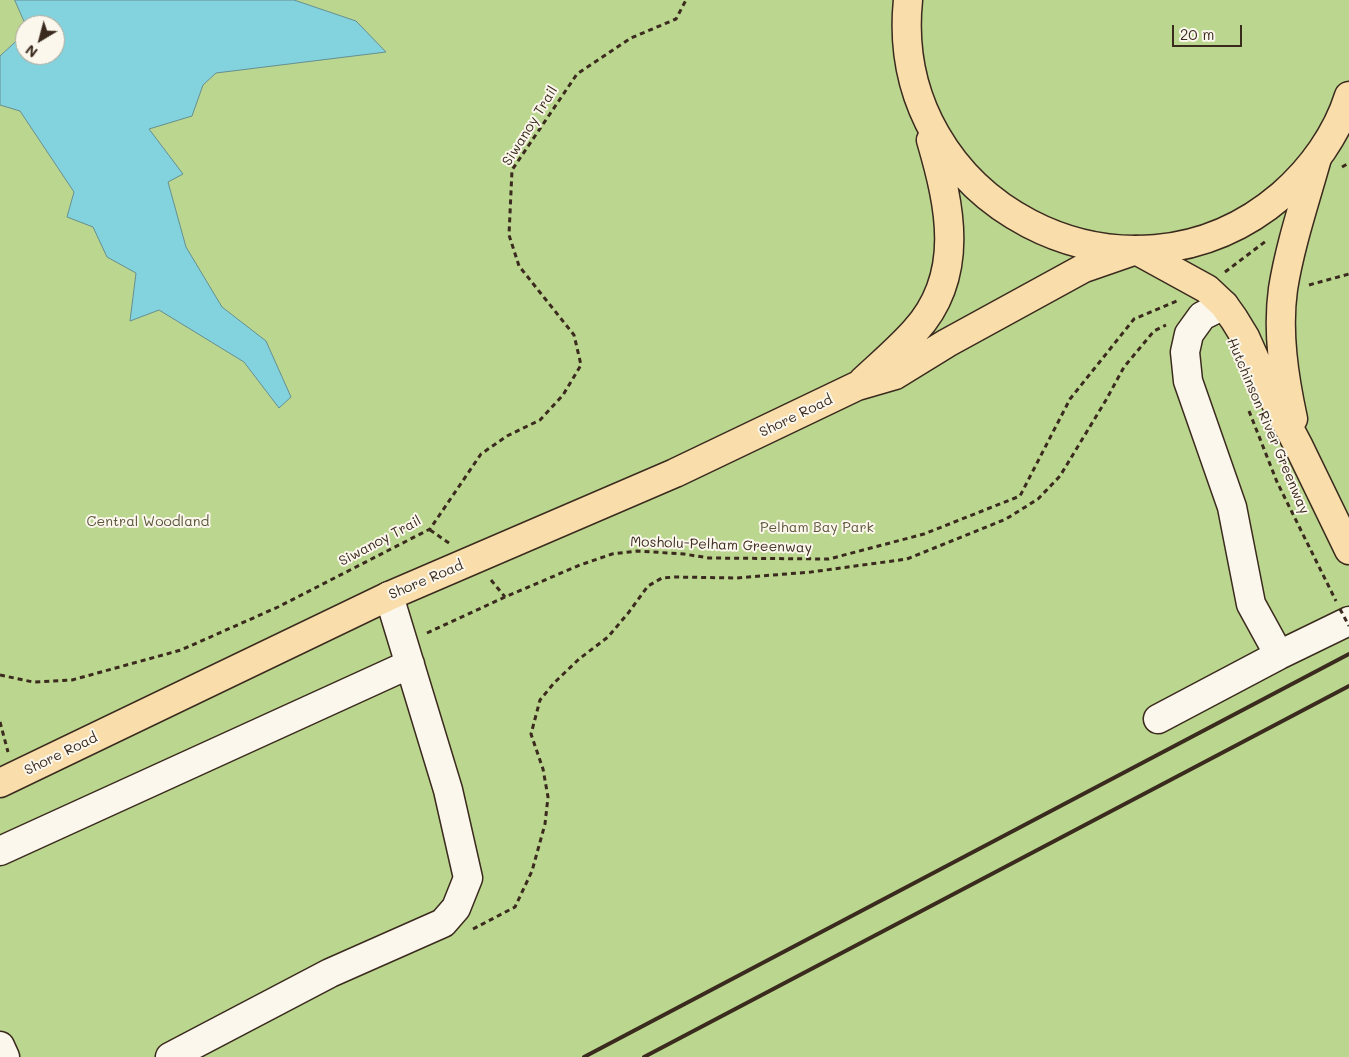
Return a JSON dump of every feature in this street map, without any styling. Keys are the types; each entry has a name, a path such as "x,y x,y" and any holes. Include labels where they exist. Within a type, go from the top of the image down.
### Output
{"main road":[{"path":"908,0 907,38 910,63 922,104 940,142 965,175 981,191 1014,216 1053,235 1073,242 1095,247 1136,250 1177,246 1216,235 1234,227 1273,203 1290,189 1322,151 1349,127"},
{"path":"1299,447 1284,371 1283,289 1288,265 1322,151 1338,122 1349,96"},
{"name":"Shore Road","path":"857,386 915,332 942,288 950,235 948,205 922,104"},
{"path":"1136,250 1207,290 1213,310 1243,332 1266,384 1349,550"},
{"name":"Shore Road","path":"0,783 389,596 675,473 857,386 895,375 947,343 1084,268 1136,250"}],"lane":[{"path":"1213,310 1189,334 1185,352 1188,381 1232,507 1251,604 1279,655"},
{"path":"170,1057 330,974 444,923 456,908 468,878 448,790 389,596"},
{"path":"1158,719 1279,655 1344,615"},
{"path":"0,851 410,664"},
{"path":"0,1046 5,1057"}],"path":[{"name":"Siwanoy Trail","path":"0,675 33,682 72,680 181,650 278,607 430,530 481,454 507,436 540,420 563,395 581,365 574,335 519,266 509,234 512,170 577,74 631,38 676,18 686,0"},
{"path":"1220,275 1270,238"},
{"name":"Mosholu-Pelham Greenway","path":"505,597 580,565 612,554 637,551 684,554 709,558 828,559 924,534 1020,496 1070,399 1134,319 1180,298 1213,310"},
{"path":"473,929 515,907 532,871 545,824 548,797 543,769 531,734 540,700 573,665 608,637 648,586 662,578 675,576 736,578 811,572 907,559 1006,519 1038,499 1060,476 1124,367 1154,331 1172,321 1213,310"},
{"name":"Hutchinson River Greenway","path":"1246,402 1277,482 1349,626"}],"green space":[{"name":"Pelham Bay Park","path":"0,0 1349,0 1349,1057 0,1057"}],"water":[{"path":"15,0 294,0 356,21 386,52 216,73 203,85 192,116 149,129 183,174 168,182 186,247 222,307 266,341 291,397 279,408 244,362 159,310 130,321 136,273 107,257 93,227 67,217 74,192 20,111 0,105 0,56 15,42 15,65 65,65 65,15 22,15"}],"railway":[{"path":"584,1057 1349,654"},
{"path":"644,1057 1349,686"}],"park label":[{"name":"Central Woodland","path":"148,522"}]}
